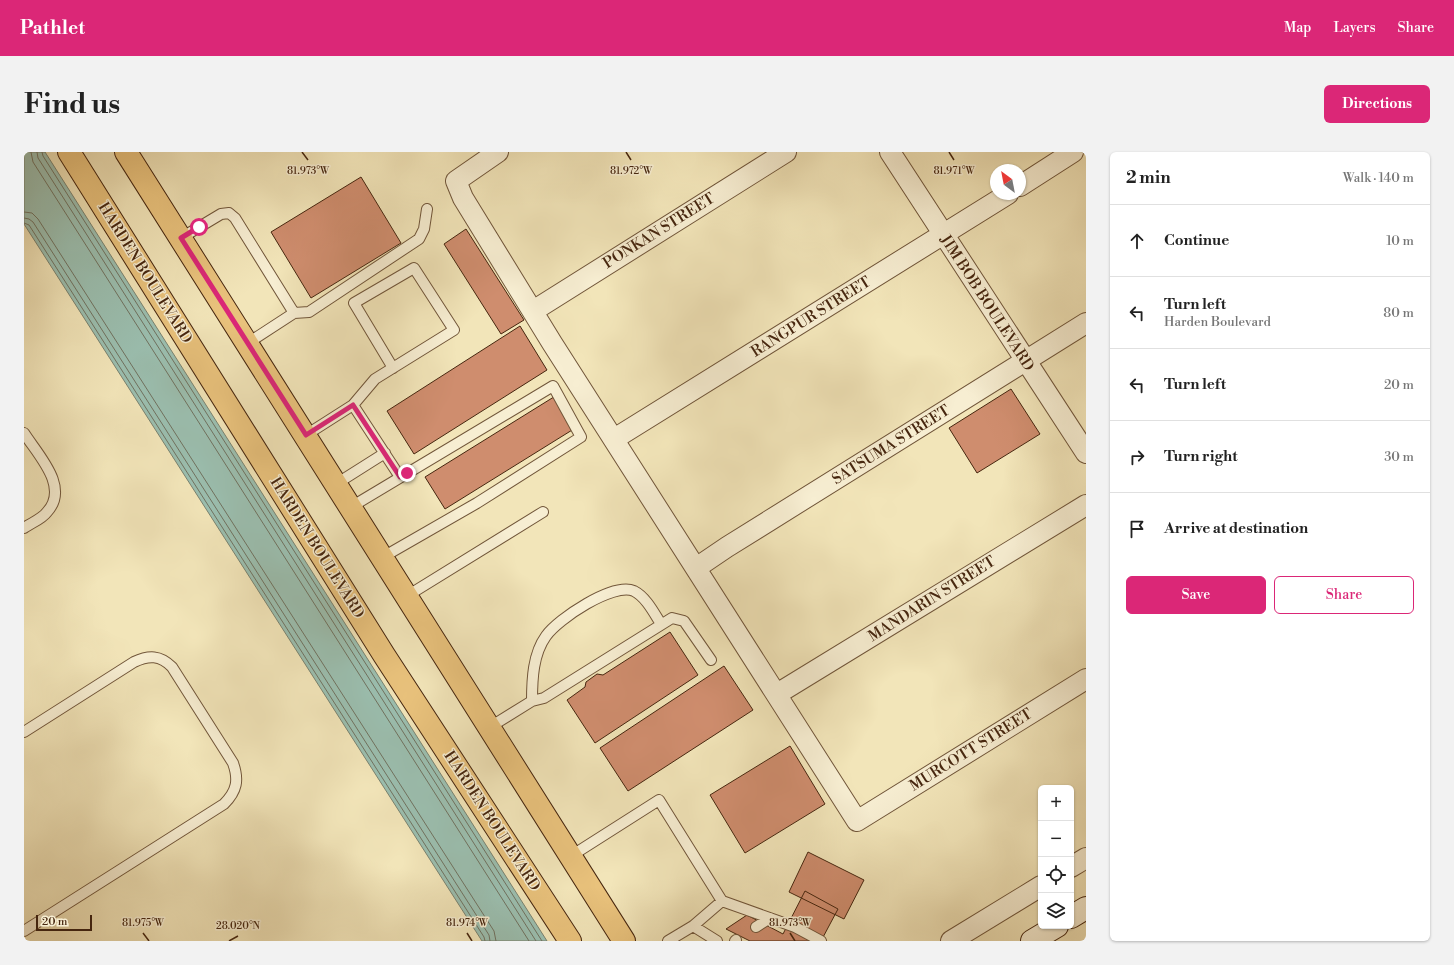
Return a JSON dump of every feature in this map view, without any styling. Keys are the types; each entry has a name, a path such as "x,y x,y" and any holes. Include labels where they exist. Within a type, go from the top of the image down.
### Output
{"main road":[{"name":"HARDEN BOULEVARD","path":"69,152 384,655 570,941"},
{"path":"126,152 248,343 624,941"}],"street":[{"name":"PONKAN STREET","path":"533,311 786,152"},
{"name":"JIM BOB BOULEVARD","path":"890,152 1086,453"},
{"path":"1026,182 1073,152"},
{"path":"493,153 456,180 463,198 614,439 778,694"},
{"name":"RANGPUR STREET","path":"614,439 998,200"},
{"name":"SATSUMA STREET","path":"696,568 727,547 1086,323"},
{"name":"MANDARIN STREET","path":"778,694 1086,504"},
{"name":"MURCOTT STREET","path":"778,694 818,761 857,821 1086,679"},
{"path":"1074,865 1086,858"},
{"path":"951,941 1038,888"},
{"path":"1074,915 1086,908"},
{"path":"1032,941 1051,929"}],"lane":[{"path":"248,343 294,313 309,312 419,239 424,229 426,209"},
{"path":"181,238 221,214 229,213 235,218 294,313"},
{"path":"306,435 353,405 375,379 393,368 454,330 414,268 354,304 393,368"},
{"path":"351,507 552,386 567,409 581,437 477,503 383,557"},
{"path":"353,405 400,477"},
{"path":"24,433 54,479 56,491 52,506 46,514 24,528"},
{"path":"336,484 384,453"},
{"path":"407,596 543,512"},
{"path":"532,701 532,673 539,649 546,636 562,620 593,601 613,591 626,589 635,592 649,605 661,624"},
{"path":"490,727 532,701 544,698 672,618 684,621 711,660"},
{"path":"24,732 134,662 144,657 156,656 166,661 172,667 233,763 237,775 236,787 232,796 224,804 24,931"},
{"path":"571,856 659,800 722,901 795,927 821,941"},
{"path":"668,941 692,926 722,901"},
{"path":"756,927 770,918"},
{"path":"692,926 717,941"}],"water":[{"path":"24,152 45,152 547,941 482,941 24,224"}],"building":[{"path":"361,177 401,243 311,298 271,232"},
{"path":"466,229 524,320 501,334 444,244"},
{"path":"520,326 547,370 414,454 387,411"},
{"path":"1011,389 1040,434 977,473 949,428"},
{"path":"557,395 577,427 445,509 425,477"},
{"path":"670,632 698,675 595,743 567,700 585,687 586,682 597,674 603,675"},
{"path":"724,666 753,710 628,791 600,748"},
{"path":"790,746 825,804 745,853 710,795"},
{"path":"808,852 864,880 844,919 789,892"},
{"path":"805,891 838,909 821,941 750,941 726,929 747,915 783,934"}],"route":[{"path":"199,227 181,238 306,435 353,405 400,477 407,473"}]}
